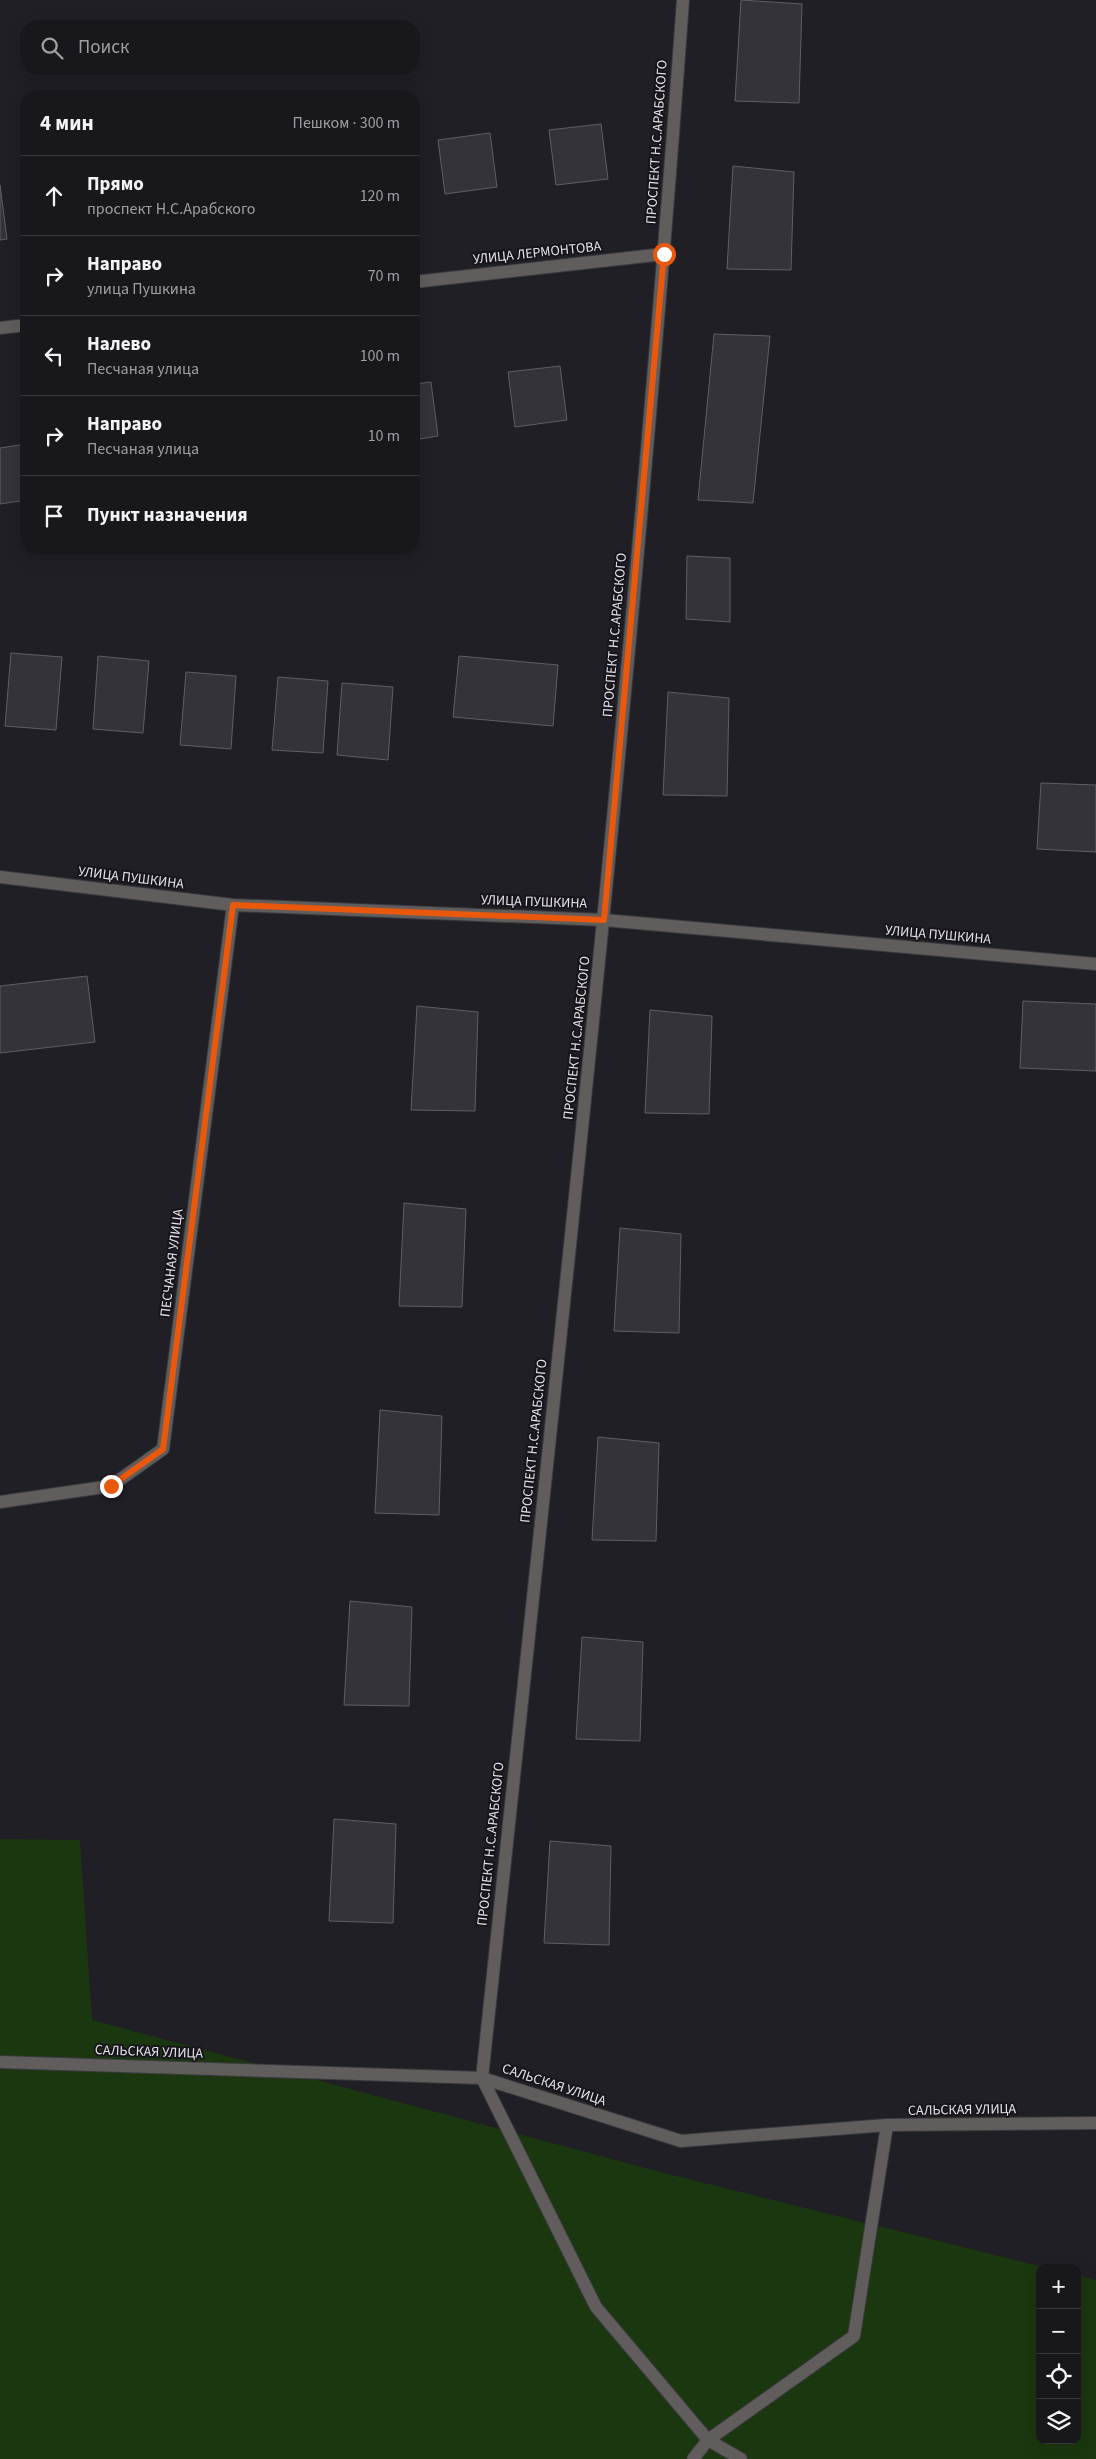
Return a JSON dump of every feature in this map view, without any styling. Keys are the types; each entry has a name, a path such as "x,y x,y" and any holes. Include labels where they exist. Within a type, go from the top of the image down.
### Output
{"street":[{"name":"ПРОСПЕКТ Н.С.АРАБСКОГО","path":"482,2078 604,920 664,254 683,0"},
{"name":"УЛИЦА ЛЕРМОНТОВА","path":"420,281 664,254"},
{"path":"0,328 20,326"},
{"name":"УЛИЦА ПУШКИНА","path":"0,877 233,905 604,920 1096,964"},
{"name":"ПЕСЧАНАЯ УЛИЦА","path":"0,1502 111,1486 163,1449 233,905"},
{"name":"САЛЬСКАЯ УЛИЦА","path":"0,2062 482,2078 681,2141 887,2126 1096,2123"},
{"path":"482,2078 596,2307 708,2440 741,2459"},
{"path":"693,2459 708,2440 854,2336 887,2126"}],"green space":[{"path":"0,1839 80,1840 92,2020 664,2173 1036,2265 1036,2444 1081,2444 1081,2276 1096,2280 1096,2459 0,2459"}],"building":[{"path":"741,0 802,4 799,103 735,101"},
{"path":"601,124 608,179 556,185 549,130"},
{"path":"490,133 497,187 445,194 438,140"},
{"path":"733,166 794,172 791,270 727,269"},
{"path":"0,185 7,239 0,240"},
{"path":"714,334 770,336 753,503 698,500"},
{"path":"560,366 567,420 515,427 508,372"},
{"path":"431,382 438,436 420,439 420,383"},
{"path":"20,445 20,501 0,504 0,448"},
{"path":"687,556 730,558 730,622 686,619"},
{"path":"11,653 62,657 56,730 5,726"},
{"path":"98,656 149,661 143,733 93,729"},
{"path":"459,656 558,665 553,726 453,717"},
{"path":"186,672 236,676 231,749 180,745"},
{"path":"278,677 328,681 323,753 272,750"},
{"path":"342,683 393,687 388,760 337,755"},
{"path":"668,692 729,698 727,796 663,795"},
{"path":"1041,783 1096,785 1096,852 1037,849"},
{"path":"87,976 95,1042 0,1053 0,986"},
{"path":"1023,1001 1096,1004 1096,1071 1020,1068"},
{"path":"417,1006 478,1012 475,1111 411,1110"},
{"path":"650,1010 712,1016 709,1114 645,1113"},
{"path":"404,1203 466,1209 462,1307 399,1306"},
{"path":"620,1228 681,1234 679,1333 614,1331"},
{"path":"380,1410 442,1416 439,1515 375,1513"},
{"path":"598,1437 659,1443 656,1541 592,1540"},
{"path":"350,1601 412,1607 409,1706 344,1705"},
{"path":"582,1637 643,1642 640,1741 576,1739"},
{"path":"334,1819 396,1824 393,1923 329,1921"},
{"path":"550,1841 611,1846 609,1945 544,1943"}],"route":[{"path":"111,1486 163,1449 233,905 604,920 664,254"}]}
